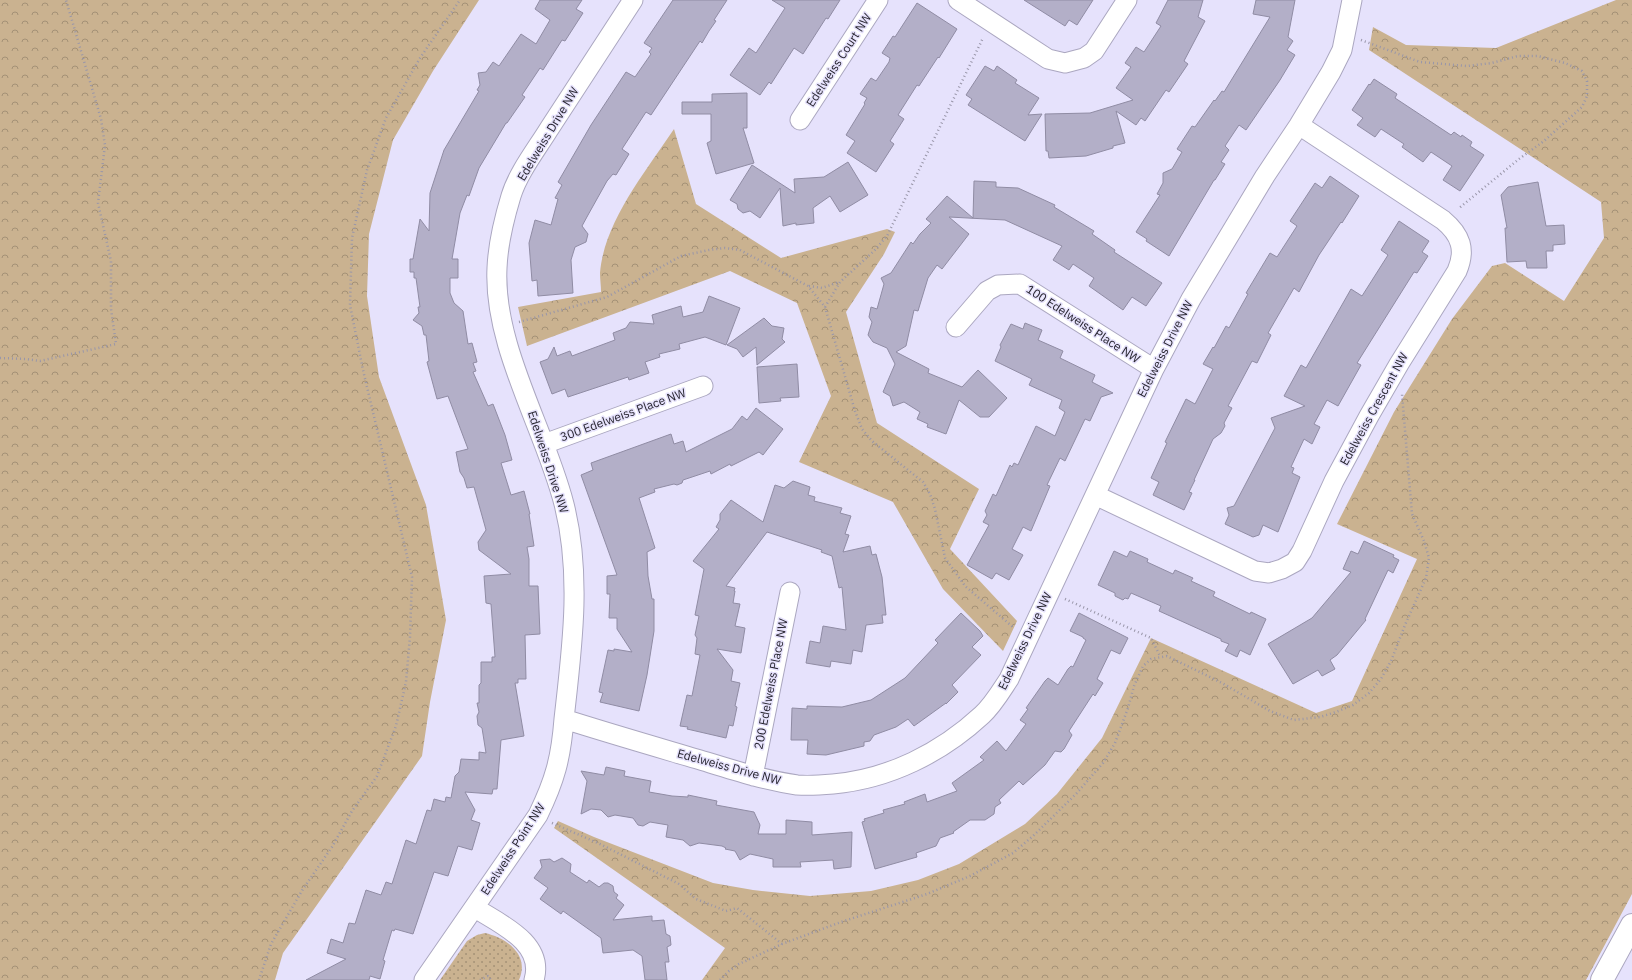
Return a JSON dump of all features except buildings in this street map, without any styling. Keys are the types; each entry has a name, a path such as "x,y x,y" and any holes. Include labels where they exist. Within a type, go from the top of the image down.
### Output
{"main road":[{"path":"1602,980 1632,925"}],"street":[{"name":"Edelweiss Drive NW","path":"633,0 527,164 512,194 500,239 497,269 499,303 513,362 544,444 564,505 570,539 575,604 573,642 564,719 753,776 798,785 850,782 887,773 917,761 983,715 1009,679 1154,369 1191,299 1218,252 1331,72 1342,50 1352,0"},
{"name":"Edelweiss Court NW","path":"800,120 878,0"},
{"path":"958,0 1048,59 1066,63 1084,58 1094,50 1127,0"},
{"name":"Edelweiss Crescent NW","path":"1095,495 1255,571 1269,573 1282,569 1295,562 1302,552 1334,482 1369,416 1399,364 1457,271 1461,262 1462,251 1459,237 1453,228 1299,125"},
{"name":"100 Edelweiss Place NW","path":"956,327 986,290 998,285 1020,284 1154,369"},
{"name":"300 Edelweiss Place NW","path":"544,444 703,386"},
{"name":"200 Edelweiss Place NW","path":"753,776 790,592"},
{"name":"Edelweiss Point NW","path":"424,980 538,815 551,789 556,773 561,750 564,719"},
{"name":"Edelweiss Point NW","path":"475,908 517,935 526,943 533,952 536,966 534,980"}],"path":[{"path":"0,358 40,361 116,344 111,309 111,261 98,203 105,145 101,120 66,0"},
{"path":"259,980 271,944 303,889 332,848 352,812 377,776 396,726 406,682 410,637 412,577 363,370 350,305 352,238 367,170 386,118 420,58 460,0"},
{"path":"825,307 840,282 874,251 887,236 991,22"},
{"path":"1345,34 1420,62 1467,66 1492,63 1518,56 1538,56 1565,63 1582,71 1587,81 1587,96 1582,106 1544,141 1519,159 1443,220"},
{"path":"503,324 522,322 607,298 681,256 725,248 740,250 808,286 822,288 840,282"},
{"path":"808,286 825,307 855,411 862,430 872,441 923,482 930,494 935,509 945,558 955,574 965,586 1015,629 1028,638"},
{"path":"720,980 729,970 739,964 782,944 841,922 927,894 970,876 1013,853 1033,836 1076,794 1103,763 1115,743 1128,708 1134,686 1144,666 1151,659 1160,656 1167,656 1222,683 1270,711 1294,720 1320,717 1336,712 1353,705 1369,693 1381,679 1391,661 1426,578 1429,558 1424,541 1412,514 1402,393"},
{"path":"1050,592 1151,638 1160,656"},
{"path":"538,815 551,823 600,844 679,884 696,899 726,911 737,908 782,944"},
{"path":"480,980 488,976 491,980"}],"green space":[{"path":"0,0 479,0 433,71 393,140 369,234 367,296 379,377 426,505 446,620 430,702 422,756 283,953 275,980 0,980"},
{"path":"1616,0 1632,0 1632,894 1586,980 702,980 725,948 554,828 558,821 594,837 713,883 753,890 810,896 871,891 918,880 959,864 1025,824 1057,794 1102,738 1151,638 1316,713 1352,701 1417,559 1337,524 1394,412 1452,319 1492,266 1505,263 1564,301 1604,238 1601,202 1369,50 1373,27 1406,45 1496,48"},
{"path":"674,129 696,204 781,258 887,229 895,232 884,254 846,312 877,423 979,489 950,549 1017,621 1003,651 943,589 893,502 799,462 831,396 797,303 730,271 527,346 518,307 601,292 600,273 603,254 609,235 639,180"},
{"path":"485,933 493,935 508,943 519,955 522,971 519,980 440,980 467,941 477,935"}]}
